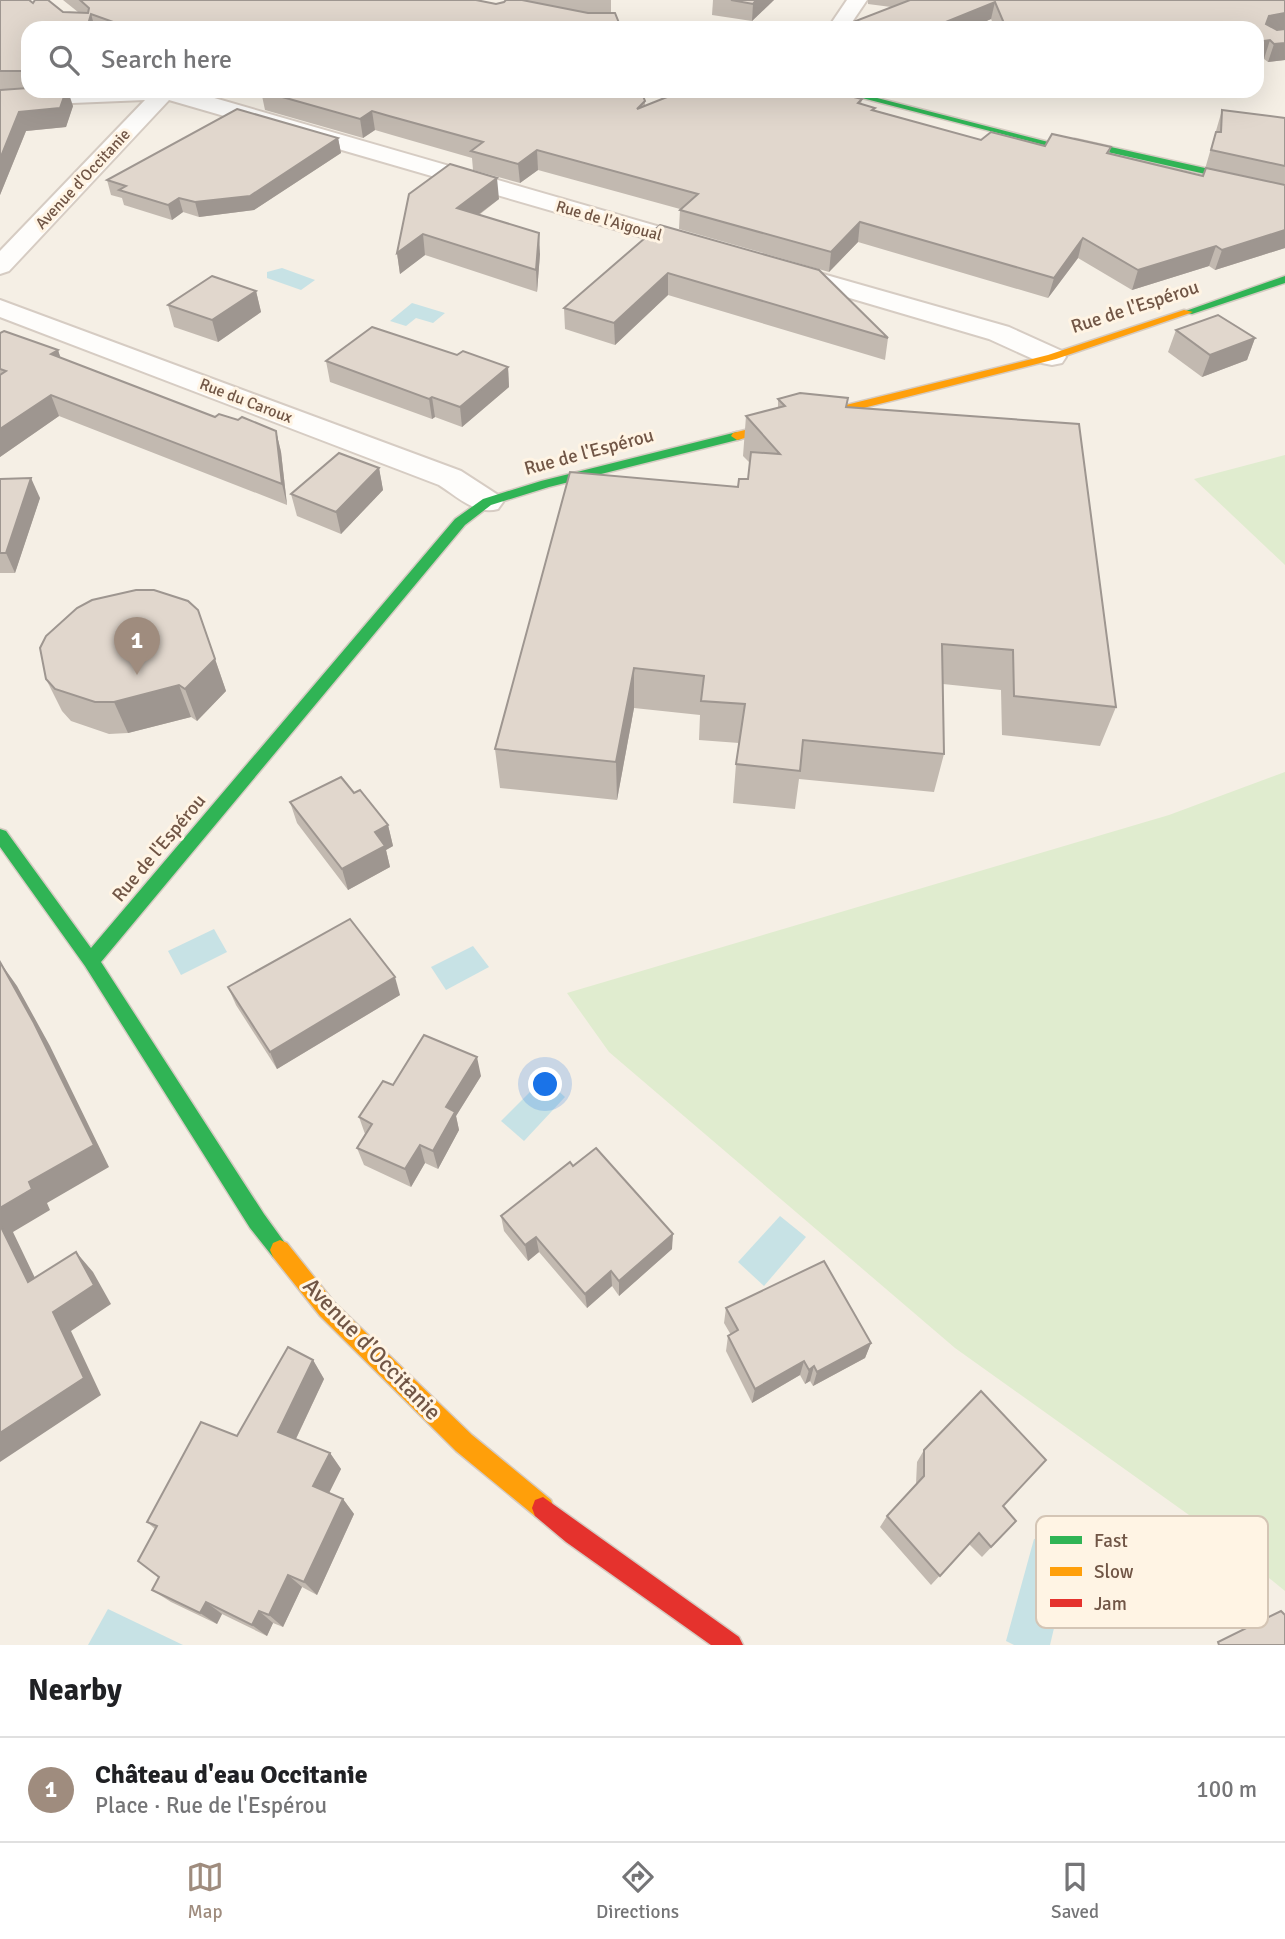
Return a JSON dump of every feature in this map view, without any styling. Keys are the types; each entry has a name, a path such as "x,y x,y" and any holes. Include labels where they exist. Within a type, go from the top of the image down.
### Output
{"street":[{"path":"843,21 857,0"},
{"path":"0,99 23,98"},
{"name":"Avenue d'Occitanie","path":"0,265 157,98"},
{"name":"Rue de l'Aigoual","path":"184,98 721,253"},
{"path":"866,98 1014,136 1285,197"},
{"path":"896,98 1285,189"},
{"path":"761,264 999,333 1052,357"},
{"name":"Rue de l'Espérou","path":"91,961 460,522 487,502 545,484 1052,357 1285,279"},
{"name":"Rue du Caroux","path":"0,308 450,478 487,502"},
{"name":"Avenue d'Occitanie","path":"0,835 91,961 257,1221 327,1309 464,1443 574,1534 731,1645"}],"green space":[{"path":"1285,455 1285,565 1194,479"},
{"path":"1285,772 1285,1591 1268,1577 1268,1516 1190,1516 955,1348 609,1052 567,993 1169,815"}],"water":[{"path":"282,268 315,280 301,290 267,278 267,272"},
{"path":"412,303 445,313 433,323 416,318 406,326 390,321"},
{"path":"214,929 227,952 181,975 168,951"},
{"path":"473,946 489,967 446,990 431,967"},
{"path":"544,1078 565,1097 524,1141 501,1121"},
{"path":"780,1216 806,1237 764,1286 738,1262"},
{"path":"1034,1539 1036,1628 1054,1628 1050,1645 1014,1645 1006,1641"},
{"path":"108,1609 183,1645 88,1645"}],"building":[{"path":"0,0 29,0 33,3 35,0 48,0 63,12 88,13 89,8 80,0 476,0 496,4 506,0 522,0 588,13 615,13 618,21 110,21 91,14 89,21 21,21 21,71 0,71"},
{"path":"731,0 756,0 753,4"},
{"path":"910,0 1285,0 1285,13 1269,16 1266,24 1277,30 1285,29 1285,43 1264,41 1264,21 1003,21 995,2 948,21 856,21"},
{"path":"21,88 21,98 64,98 60,108 19,112 0,159 0,90"},
{"path":"286,98 644,98 645,101 637,109 664,98 858,98 862,99 858,103 875,108 872,110 981,140 991,132 1045,146 1052,134 1111,147 1107,153 1203,176 1206,168 1285,185 1285,230 1222,250 1216,246 1138,270 1083,238 1054,278 860,222 831,252 680,210 698,194 537,150 518,164 471,151 483,142 372,111 360,119"},
{"path":"237,109 338,138 250,196 195,202 179,198 168,205 119,190 126,186 107,180"},
{"path":"1222,110 1285,118 1285,166 1211,150 1216,132 1221,132"},
{"path":"450,164 497,178 457,208 539,233 536,270 423,234 397,253 409,194"},
{"path":"660,225 819,270 888,338 668,273 614,323 564,308"},
{"path":"212,276 256,291 212,320 168,305"},
{"path":"1218,315 1255,338 1210,355 1176,330"},
{"path":"372,327 457,355 463,351 508,367 460,407 432,397 429,399 326,361"},
{"path":"4,331 58,350 51,354 215,417 219,414 238,420 242,417 276,431 282,484 51,395 0,429 0,375 6,371 0,369 0,333"},
{"path":"800,393 848,398 846,407 1079,424 1116,707 1014,696 1013,650 942,644 944,754 803,740 800,771 736,764 745,704 701,701 704,676 634,668 616,762 495,749 570,472 738,487 739,479 748,479 751,452 780,454 746,416 785,406 778,399"},
{"path":"339,453 379,468 336,512 291,494"},
{"path":"31,478 6,553 0,553 0,479"},
{"path":"136,590 154,590 188,601 198,610 215,659 185,689 179,685 114,702 95,702 55,689 46,679 40,648 46,636 77,608 92,600"},
{"path":"341,777 354,793 360,790 388,825 375,832 385,846 342,869 290,802"},
{"path":"350,919 395,977 270,1052 228,987"},
{"path":"0,962 34,1023 94,1145 29,1182 32,1189 0,1208"},
{"path":"424,1035 477,1057 446,1107 455,1112 433,1151 420,1145 405,1169 357,1148 372,1124 359,1117 383,1081 393,1085"},
{"path":"596,1148 673,1234 619,1281 611,1271 585,1294 536,1237 525,1245 501,1216 570,1162 573,1166"},
{"path":"0,1225 28,1282 76,1252 94,1285 53,1312 84,1378 0,1433"},
{"path":"824,1261 871,1343 817,1372 814,1366 809,1370 804,1361 755,1389 728,1336 738,1330 726,1308"},
{"path":"288,1347 313,1360 278,1432 330,1453 313,1486 343,1499 304,1582 288,1575 269,1615 259,1611 252,1625 206,1602 200,1613 152,1590 159,1577 138,1561 157,1526 147,1522 201,1422 237,1436"},
{"path":"981,1391 1046,1460 1003,1506 1016,1521 991,1547 979,1533 940,1576 887,1516 924,1476 924,1450"},
{"path":"1281,1611 1285,1615 1285,1645 1219,1645 1218,1642 1246,1628 1268,1628 1268,1617"}],"traffic: fast":[{"path":"867,98 1098,156"},
{"path":"1075,142 1285,189"},
{"path":"1188,312 1285,279"},
{"path":"91,961 460,522 487,502 545,484 737,436"},
{"path":"0,835 91,961 257,1221 280,1250"}],"traffic: slow":[{"path":"737,436 1052,357 1188,312"},
{"path":"280,1250 327,1309 464,1443 543,1508"}],"traffic: jam":[{"path":"543,1508 574,1534 731,1645"}],"place":[{"name":"Château d'eau Occitanie","path":"137,675"}]}
